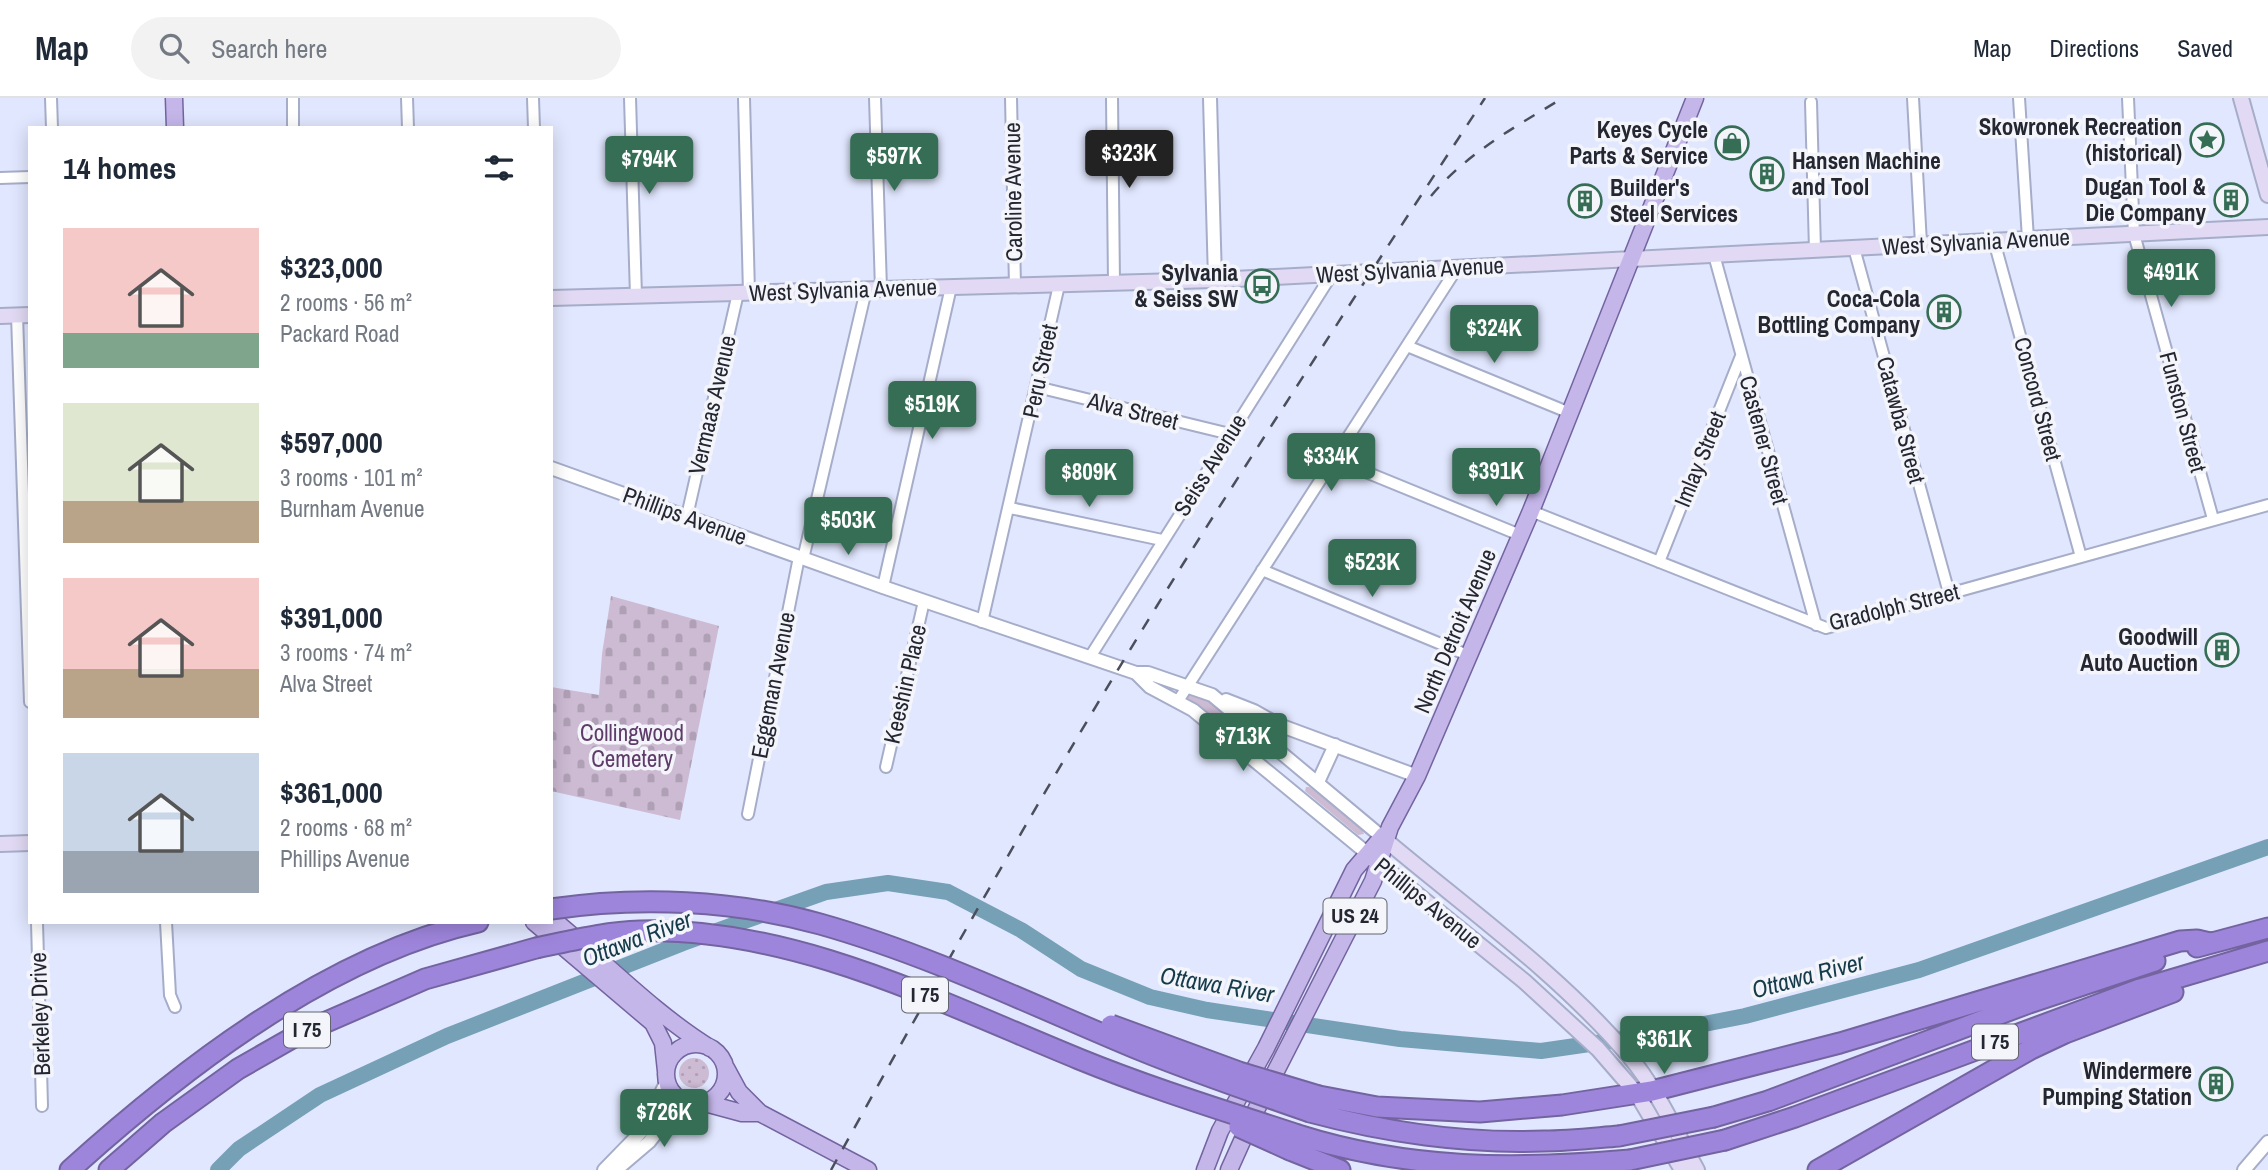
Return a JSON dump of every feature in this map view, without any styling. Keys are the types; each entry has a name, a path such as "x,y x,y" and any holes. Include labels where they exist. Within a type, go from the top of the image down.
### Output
{"highway":[{"name":"I 75","path":"555,918 585,904 630,902 702,904 756,910 818,923 885,945 990,986 1144,1036 1239,1072 1355,1124 1417,1134 1542,1142 1619,1136 1714,1117 1768,1101 2029,1003 2210,943 2268,928"},
{"name":"I 75","path":"70,1170 175,1082 276,1011 359,964 414,941 471,924"},
{"name":"I 75","path":"109,1170 163,1123 238,1069 301,1033 425,979 536,948 642,931 722,937 817,956 874,974 1294,1143 1469,1167 1522,1168 1630,1160 1725,1140 1795,1117 2140,989 2268,951"},
{"path":"1314,1104 1480,1112 1650,1096 1840,1043 2180,941 2197,940 2210,943"},
{"path":"1818,1170 2031,1049 2065,1033 2163,996 2262,964 2268,958"},
{"path":"1294,1143 1340,1170"}],"main road":[{"path":"174,98 175,126"},
{"name":"North Detroit Avenue","path":"1205,1170 1220,1130 1266,1048 1354,870 1373,858 1418,776 1531,511 1695,98"},
{"path":"2241,98 2268,195"},
{"name":"West Sylvania Avenue","path":"553,298 1215,280 2268,227"},
{"path":"0,316 23,315"},
{"name":"Phillips Avenue","path":"1386,835 1556,981 1638,1068 1682,1170"},
{"path":"0,844 28,843"},
{"name":"North Detroit Avenue","path":"1229,1170 1256,1110 1373,881 1373,858"},
{"name":"Phillips Avenue","path":"1373,858 1524,981 1618,1070 1650,1096"},
{"path":"555,918 594,964"},
{"path":"537,924 594,964 622,989 657,1028 663,1043 666,1076 677,1098 742,1113 760,1113"},
{"path":"622,989 710,1048 723,1063 739,1092 760,1113 868,1170"},
{"path":"666,1076 668,1062 682,1048 691,1045 710,1048"},
{"path":"700,1103 720,1091 725,1082 723,1063"},
{"path":"1650,1096 1697,1170"}],"street":[{"path":"51,98 52,126"},
{"path":"293,98 293,126"},
{"path":"407,98 408,126"},
{"path":"533,98 534,126"},
{"path":"631,98 636,296"},
{"name":"Vermaas Avenue","path":"687,516 743,293 744,98"},
{"name":"Eggeman Avenue","path":"748,814 801,558 873,289 876,98"},
{"name":"Caroline Avenue","path":"1011,98 1016,286"},
{"path":"1112,98 1114,283"},
{"path":"1210,98 1215,280"},
{"path":"1913,98 1922,244"},
{"path":"2019,98 2028,239"},
{"name":"Funston Street","path":"2128,98 2134,234 2213,519"},
{"path":"1811,102 1815,250"},
{"path":"0,178 28,177"},
{"name":"Concord Street","path":"1994,241 2081,556"},
{"name":"Catawba Street","path":"1854,248 1949,593"},
{"name":"Castener Street","path":"1714,255 1816,625"},
{"path":"1178,701 1457,268"},
{"name":"Seiss Avenue","path":"1090,657 1332,274"},
{"name":"Peru Street","path":"982,622 1059,285"},
{"path":"883,587 951,287"},
{"path":"23,315 28,591"},
{"path":"1407,346 1570,413"},
{"name":"Imlay Street","path":"1659,562 1741,355"},
{"name":"Alva Street","path":"1037,387 1230,434"},
{"path":"1334,459 1520,535"},
{"name":"Phillips Avenue","path":"553,469 982,622 1136,673 1148,673 1187,686 1254,710 1279,725 1418,776"},
{"name":"Gradolph Street","path":"1531,511 1826,628 2268,505"},
{"path":"1010,508 1162,540"},
{"path":"1262,570 1470,656"},
{"name":"Keeshin Place","path":"886,767 923,601"},
{"name":"Phillips Avenue","path":"1136,673 1150,687 1178,701 1201,717 1373,858"},
{"name":"Phillips Avenue","path":"1212,695 1386,835"},
{"path":"1252,759 1268,741"},
{"path":"1292,792 1313,778 1335,746"},
{"name":"Berkeley Drive","path":"37,924 42,1106"},
{"path":"166,924 170,995 175,1007"},
{"path":"604,1170 642,1131 666,1076"},
{"path":"616,1170 649,1142 662,1123 700,1103"},
{"path":"2244,1170 2268,1142"}],"green space":[{"name":"Collingwood Cemetery","path":"611,596 719,626 680,820 553,791 553,687 599,695"},
{"path":"1191,693 1207,700 1248,729 1252,736 1254,752 1189,701 1187,695"},
{"path":"1306,787 1349,815 1364,834 1358,835 1305,791"},
{"path":"694,1058 705,1062 709,1073 705,1084 694,1088 683,1084 679,1073 683,1062"}],"waterway":[{"name":"Ottawa River","path":"218,1170 239,1149 320,1095 447,1036 683,943 826,892 888,883 948,892 1021,930 1081,969 1150,997 1207,1010 1400,1039 1541,1051 1638,1037 1745,1016 1919,970 2268,847"}],"railway":[{"path":"831,1170 1003,865 1137,639 1258,447 1485,98"},
{"path":"1431,196 1476,154 1563,98"}],"place":[{"name":"Skowronek Recreation (historical)","path":"2207,140"},
{"name":"Keyes Cycle Parts & Service","path":"1732,143"},
{"name":"Hansen Machine and Tool","path":"1767,174"},
{"name":"Dugan Tool & Die Company","path":"2231,200"},
{"name":"Builder's Steel Services","path":"1585,201"},
{"name":"Sylvania & Seiss SW","path":"1262,286"},
{"name":"Coca-Cola Bottling Company","path":"1944,312"},
{"name":"Goodwill Auto Auction","path":"2222,650"},
{"name":"Windermere Pumping Station","path":"2216,1084"}]}
